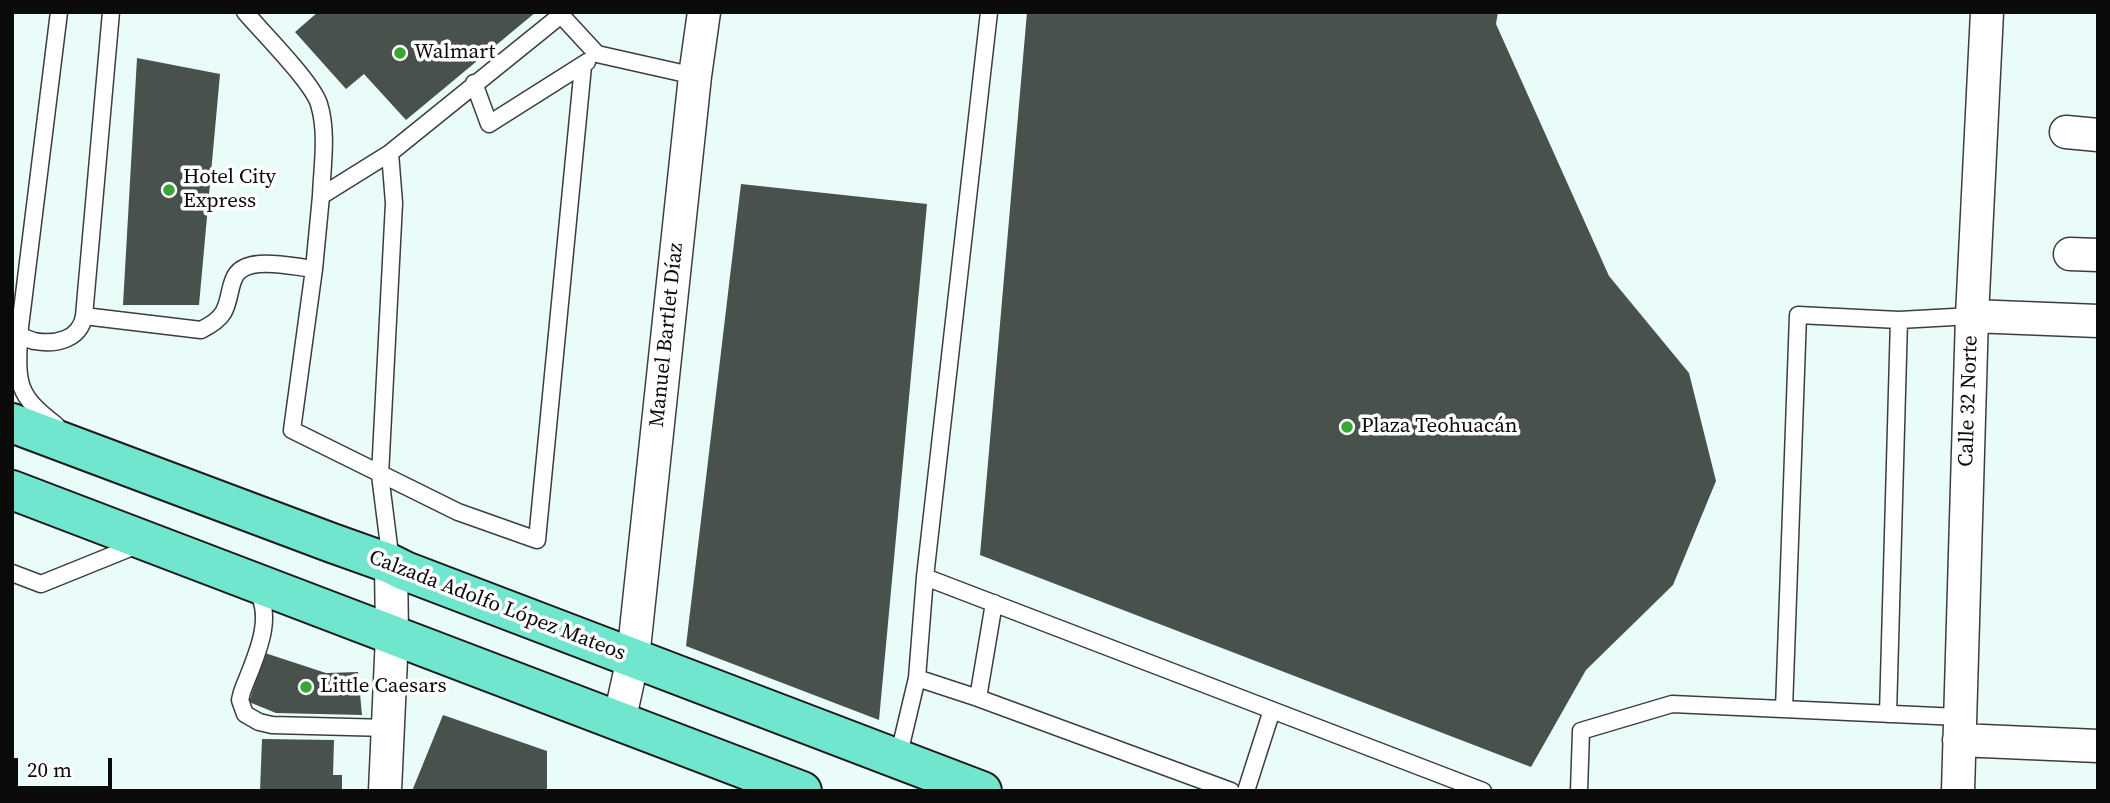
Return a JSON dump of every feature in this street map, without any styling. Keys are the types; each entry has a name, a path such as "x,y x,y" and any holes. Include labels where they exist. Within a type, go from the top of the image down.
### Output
{"main road":[{"name":"Calzada Adolfo López Mateos","path":"12,423 391,564 982,791"},
{"path":"12,490 802,791"}],"street":[{"name":"Manuel Bartlet Díaz","path":"620,722 633,658 704,12"},
{"name":"Calle 32 Norte","path":"1958,791 1972,316 1987,12"},
{"path":"2066,132 2098,135"},
{"path":"1972,316 2098,321"},
{"path":"385,791 392,636 391,564"},
{"path":"1959,728 2098,746"}],"lane":[{"path":"59,12 16,334 17,374 32,406 95,454"},
{"path":"16,334 34,341 67,339 79,331 84,316 111,12"},
{"path":"243,12 309,86 318,102 323,135 314,269 292,430 458,512 537,540 583,66"},
{"path":"898,758 917,678 925,577 989,12"},
{"path":"321,196 390,153 562,14 597,54 695,76"},
{"path":"474,83 489,124 583,66 597,54"},
{"path":"390,153 394,203 380,475 391,564"},
{"path":"84,316 201,331 210,326 224,311 232,279 248,266 268,264 314,269"},
{"path":"1784,709 1798,315 1899,320 1972,316"},
{"path":"1888,714 1899,320"},
{"path":"12,573 41,584 145,542"},
{"path":"925,577 1483,791"},
{"path":"251,582 260,593 264,623 240,700 245,714 272,725 388,728"},
{"path":"978,698 994,603"},
{"path":"917,678 1231,791"},
{"path":"1579,791 1581,731 1672,704 1888,714 1959,728"},
{"path":"1246,791 1272,710"}],"building":[{"name":"Walmart","path":"318,12 536,12 406,120 364,74 346,89 295,32"},
{"name":"Plaza Teohuacán","path":"1027,12 1498,12 1496,24 1609,276 1689,373 1716,481 1673,585 1586,670 1531,767 980,555"},
{"name":"Hotel City Express","path":"137,58 220,74 199,305 123,305"},
{"path":"741,184 927,204 879,720 686,646"},
{"name":"Little Caesars","path":"265,653 326,673 358,672 362,715 276,713 249,702"},
{"path":"443,715 547,751 547,791 412,791"},
{"path":"262,739 334,740 333,775 342,775 342,791 260,791"}],"place":[{"name":"Walmart","path":"400,53"},
{"name":"Hotel City Express","path":"169,190"},
{"name":"Plaza Teohuacán","path":"1347,427"},
{"name":"Little Caesars","path":"306,687"}]}
